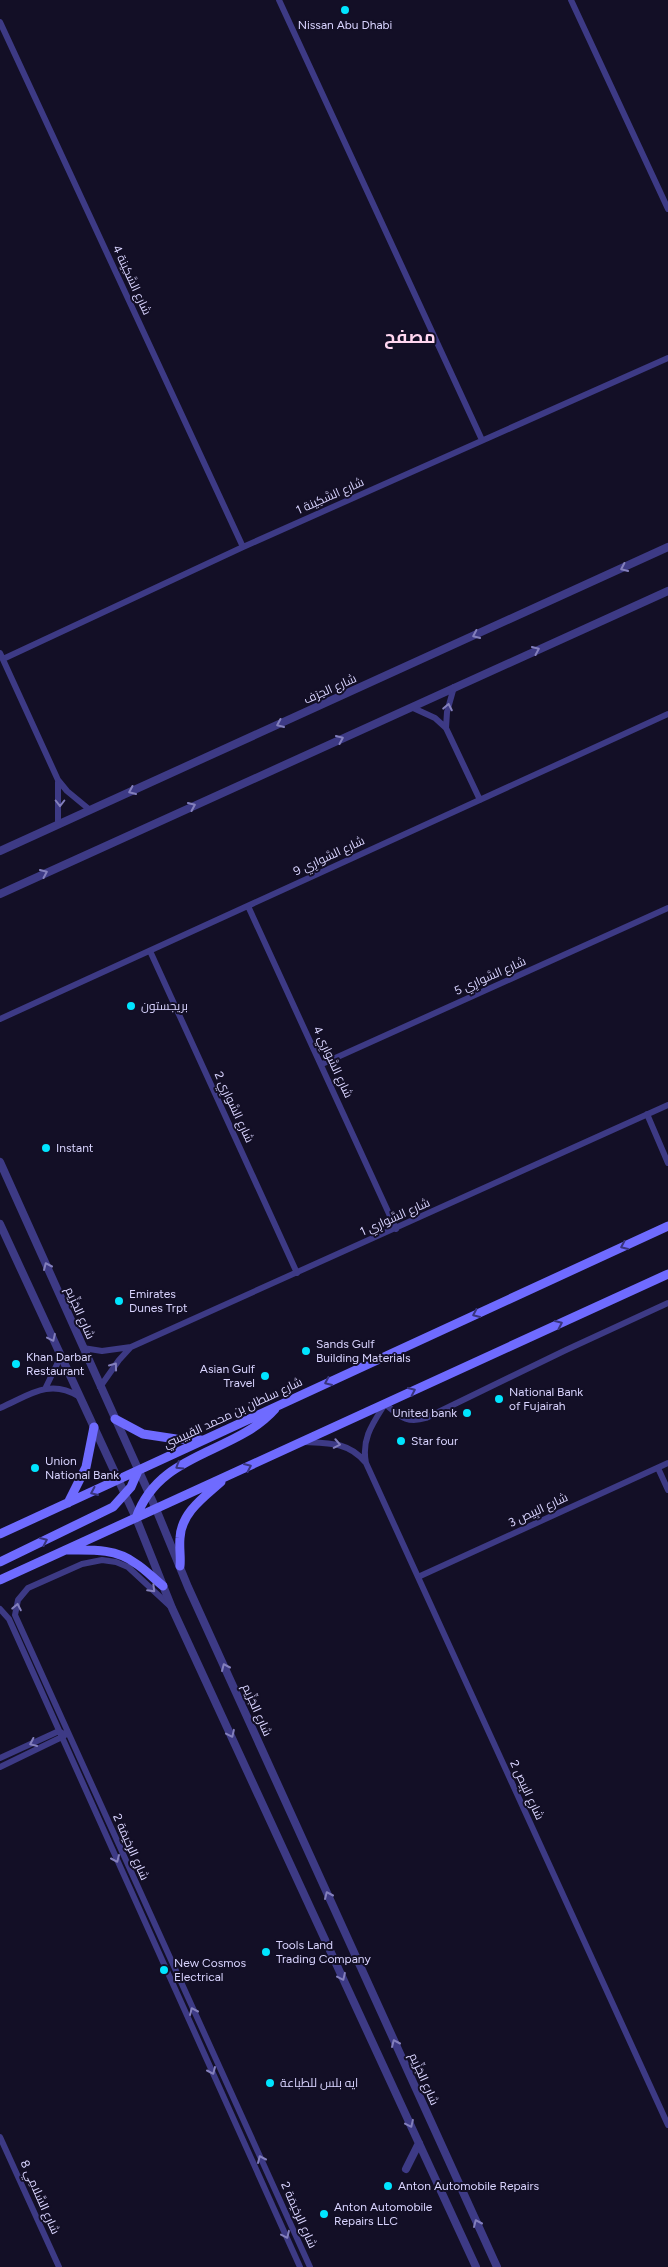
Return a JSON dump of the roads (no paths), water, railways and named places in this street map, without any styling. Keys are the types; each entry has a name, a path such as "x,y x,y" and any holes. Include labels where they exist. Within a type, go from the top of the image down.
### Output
{"main road":[{"name":"شارع سلطان بن محمد القبيسي","path":"0,1534 119,1481 279,1405 668,1226"},
{"path":"0,1580 668,1274"},
{"path":"136,1518 148,1492 173,1469 263,1423 279,1405"},
{"path":"115,1419 143,1434 176,1439 204,1440"},
{"path":"68,1503 86,1467 94,1427"},
{"path":"0,1562 112,1507 125,1495 138,1471"},
{"path":"180,1566 180,1540 184,1522 199,1502 230,1475"},
{"path":"64,1550 95,1550 121,1555 136,1563 163,1586"}],"street":[{"path":"279,0 482,440"},
{"path":"571,0 668,209"},
{"name":"شارع السَّكِينة 4","path":"0,22 243,548"},
{"name":"شارع السَّكِينة 1","path":"1,656 668,358"},
{"name":"شارع الحِرَف","path":"0,851 668,547"},
{"path":"0,894 668,591"},
{"path":"1,656 58,780 67,792 90,810"},
{"path":"446,728 447,712 454,687"},
{"path":"411,707 435,718 446,728 480,800"},
{"name":"شارع السَّوارِي 9","path":"0,1020 668,714"},
{"path":"58,780 58,825"},
{"name":"شارع السَّوارِي 4","path":"248,906 396,1228"},
{"name":"شارع السَّوارِي 5","path":"322,1064 668,908"},
{"name":"شارع السَّوارِي 2","path":"150,951 297,1273"},
{"name":"شارع السَّوارِي 1","path":"83,1348 102,1351 131,1347 668,1105"},
{"path":"647,1114 668,1163"},
{"name":"شارع الجَزِّيم","path":"0,1162 180,1566 497,2267"},
{"path":"0,1224 136,1518 172,1608 476,2267"},
{"path":"385,1404 403,1418 415,1421 426,1418 668,1303"},
{"name":"شارع السَّوارِي 1","path":"100,1387 119,1360 131,1347"},
{"path":"46,1387 61,1356"},
{"path":"0,1408 46,1387 62,1388 78,1396"},
{"name":"شارع البِيص 2","path":"366,1463 366,1439 385,1404"},
{"name":"شارع البِيص 2","path":"302,1442 340,1444 355,1451 366,1463 668,2126"},
{"name":"شارع البِيص 3","path":"418,1577 668,1463"},
{"path":"658,1468 668,1490"},
{"name":"شارع الرخيمَة 2","path":"172,1608 134,1571 122,1564 102,1560 82,1564 33,1586 20,1596 16,1605 16,1620 63,1734 300,2267"},
{"name":"شارع الرخيمَة 2","path":"0,1609 9,1620 87,1786 94,1792 310,2267"},
{"path":"0,1758 63,1734"},
{"path":"0,1766 63,1734"},
{"name":"شارع السَّلامِي 8","path":"0,2137 59,2267"},
{"path":"406,2169 419,2144"},
{"path":"278,2218 286,2214"}],"place":[{"name":"Nissan Abu Dhabi","path":"345,10"},
{"name":"بريجستون","path":"131,1006"},
{"name":"Instant","path":"46,1148"},
{"name":"Emirates Dunes Trpt","path":"119,1301"},
{"name":"Sands Gulf Building Materials","path":"306,1351"},
{"name":"Khan Darbar Restaurant","path":"16,1364"},
{"name":"Asian Gulf Travel","path":"265,1376"},
{"name":"National Bank of Fujairah","path":"499,1399"},
{"name":"United bank","path":"467,1413"},
{"name":"Star four","path":"401,1441"},
{"name":"Union National Bank","path":"35,1468"},
{"name":"Tools Land Trading Company","path":"266,1952"},
{"name":"New Cosmos Electrical","path":"164,1970"},
{"name":"ايه بلس للطباعة","path":"270,2083"},
{"name":"Anton Automobile Repairs","path":"388,2186"},
{"name":"Anton Automobile Repairs LLC","path":"324,2214"}],"district":[{"name":"مصفح","path":"410,337"}]}
